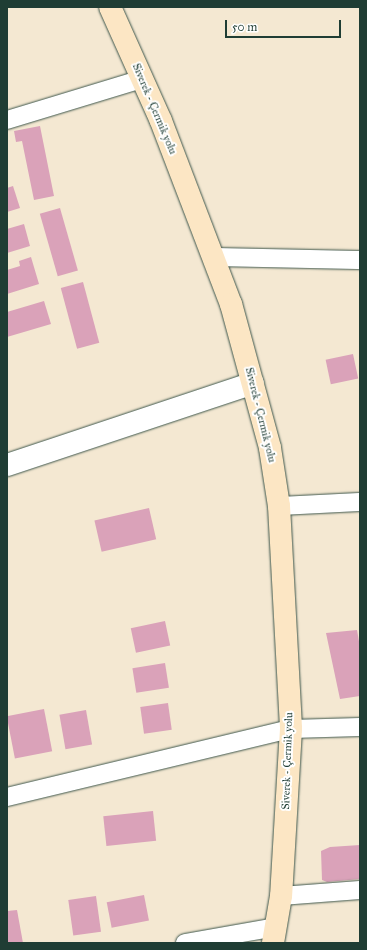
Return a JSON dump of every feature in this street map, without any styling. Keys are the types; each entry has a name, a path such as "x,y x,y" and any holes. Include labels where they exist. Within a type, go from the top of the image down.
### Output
{"main road":[{"name":"Siverek - Çermik yolu","path":"110,7 160,121 231,304 270,448 279,506 290,729 281,896 274,935"}],"street":[{"path":"7,120 142,79"},
{"path":"213,257 360,260"},
{"path":"7,465 253,383"},
{"path":"279,506 360,502 360,506"},
{"path":"7,797 290,729 360,727"},
{"path":"281,896 360,890"},
{"path":"185,943 274,935"}],"building":[{"path":"40,126 54,196 34,200 22,141 16,142 14,131"},
{"path":"13,186 20,208 7,212 7,188"},
{"path":"60,208 78,270 58,276 40,214"},
{"path":"24,224 30,246 7,253 7,229"},
{"path":"31,257 39,284 7,294 7,270 20,266 19,261"},
{"path":"83,282 99,343 77,349 61,288"},
{"path":"44,301 51,324 7,337 7,312"},
{"path":"353,354 358,378 331,384 326,360"},
{"path":"149,508 156,539 102,552 94,521"},
{"path":"165,621 170,645 136,653 131,628"},
{"path":"357,630 360,647 360,696 340,699 326,633"},
{"path":"165,663 169,688 136,693 132,668"},
{"path":"168,703 172,730 144,734 140,707"},
{"path":"44,709 52,751 15,758 7,716"},
{"path":"86,710 92,744 65,749 59,715"},
{"path":"153,811 156,841 106,846 103,816"},
{"path":"360,845 360,879 327,882 322,880 321,851 330,847"},
{"path":"144,895 149,921 112,928 107,902"},
{"path":"96,896 101,932 73,936 68,900"},
{"path":"17,910 23,943 7,943 7,911"}]}
